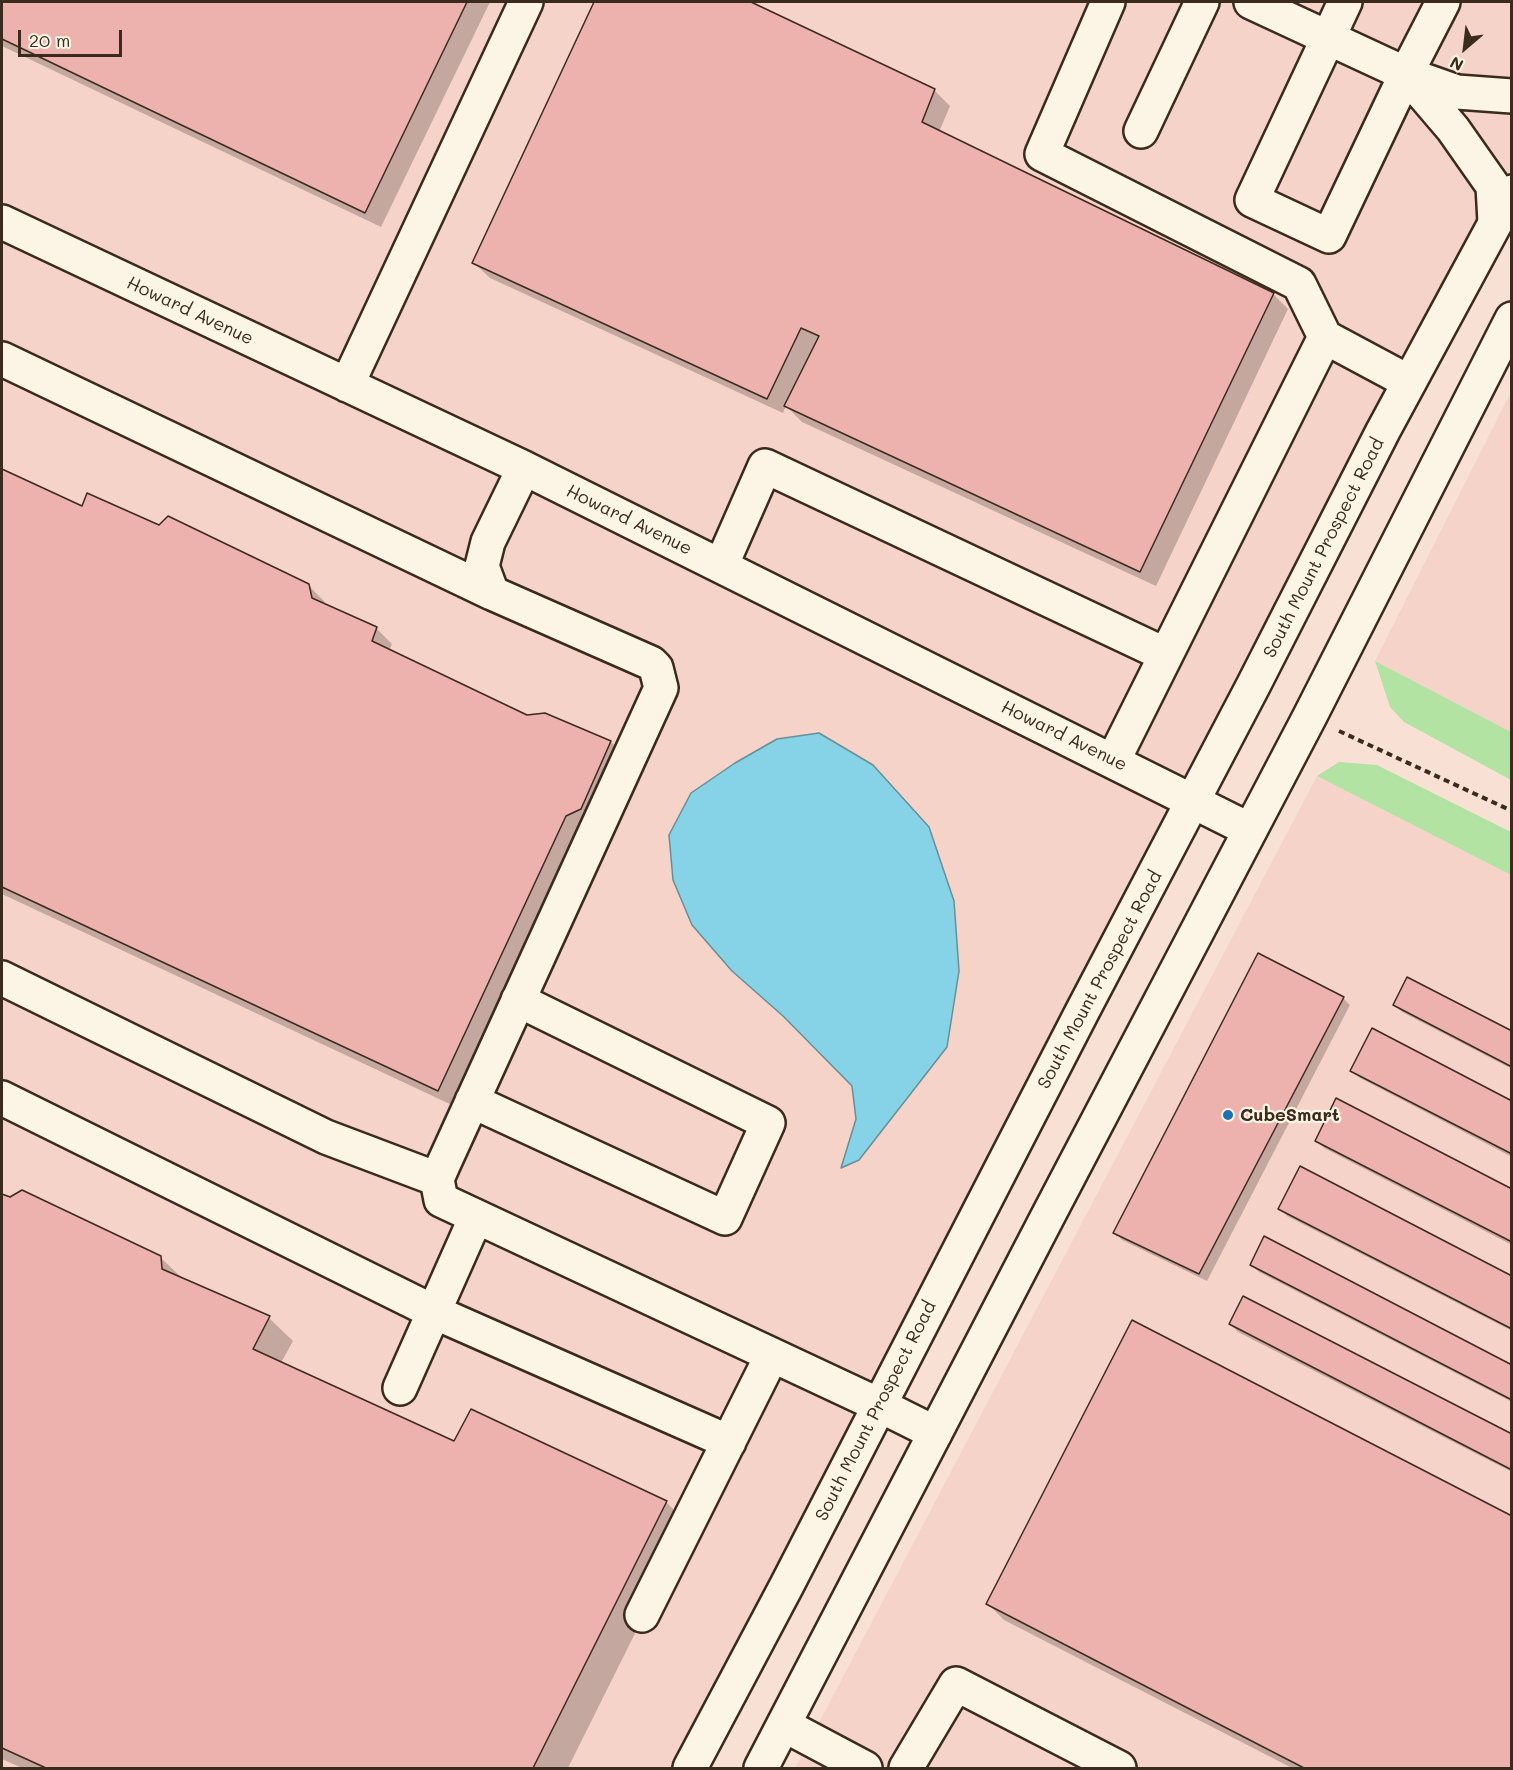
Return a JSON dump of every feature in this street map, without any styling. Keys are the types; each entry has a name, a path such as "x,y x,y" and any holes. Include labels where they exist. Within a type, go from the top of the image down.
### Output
{"main road":[{"path":"347,385 526,2"},
{"path":"1108,2 1042,154 1299,284 1325,337 1409,382"},
{"path":"1141,131 1202,2"},
{"path":"1251,2 1406,74 1457,92 1512,96"},
{"path":"1345,2 1252,200 1329,236 1443,2"},
{"path":"1406,74 1453,129 1493,186 1495,222"},
{"name":"South Mount Prospect Road","path":"690,1768 787,1585 1409,382 1512,192"},
{"name":"Howard Avenue","path":"2,222 524,468 1194,800 1250,830"},
{"path":"761,1768 1309,718 1512,319"},
{"path":"1113,761 1325,337"},
{"path":"2,359 492,593 651,663 656,668 661,688 437,1179 441,1200 935,1433"},
{"path":"721,566 765,466 1166,655"},
{"path":"492,593 482,566 488,542 524,468"},
{"path":"2,978 326,1137 437,1179"},
{"path":"472,1101 725,1218 735,1197 768,1123 518,1000"},
{"path":"2,1098 434,1312 729,1442"},
{"path":"400,1388 476,1216"},
{"path":"642,1615 772,1355"},
{"path":"906,1768 956,1684 1073,1758 1119,1768"},
{"path":"784,1725 865,1768"}],"path":[{"path":"1309,718 1512,811"}],"shaded area":[{"path":"2,2 1511,2 1511,172 676,1768 2,1768"},
{"path":"1511,392 1511,732 1375,661"},
{"path":"1317,776 1511,875 1511,1768 795,1768"}],"green space":[{"path":"1375,661 1511,732 1511,780 1404,722 1390,707"},
{"path":"1339,762 1377,765 1511,832 1511,875 1317,776"}],"water":[{"path":"819,733 873,765 929,827 954,901 959,971 947,1047 859,1160 841,1168 856,1119 852,1086 783,1016 732,971 692,925 673,880 669,835 691,793 735,763 777,739"}],"building":[{"path":"2,2 467,2 365,213 2,39"},
{"path":"594,2 751,2 935,89 922,122 1274,293 1140,572 784,406 819,336 801,328 767,399 472,263"},
{"path":"2,469 82,506 87,493 159,525 168,516 309,584 312,598 377,627 372,641 527,715 545,713 611,741 581,809 566,816 438,1091 2,887"},
{"name":"CubeSmart","path":"1258,953 1344,997 1199,1274 1113,1233"},
{"path":"1407,977 1512,1031 1512,1067 1393,1005"},
{"path":"1372,1028 1512,1101 1512,1154 1350,1071"},
{"path":"1336,1098 1512,1189 1512,1242 1315,1141"},
{"path":"1300,1166 1512,1276 1512,1329 1278,1209"},
{"path":"22,1190 161,1256 162,1269 270,1316 253,1349 454,1441 471,1409 667,1501 533,1768 46,1768 2,1748 2,1194 10,1197"},
{"path":"1264,1236 1512,1365 1512,1400 1250,1265"},
{"path":"1243,1296 1512,1434 1512,1470 1229,1324"},
{"path":"1132,1320 1512,1516 1512,1768 1304,1768 986,1604"}],"place":[{"name":"CubeSmart","path":"1228,1115"}]}
